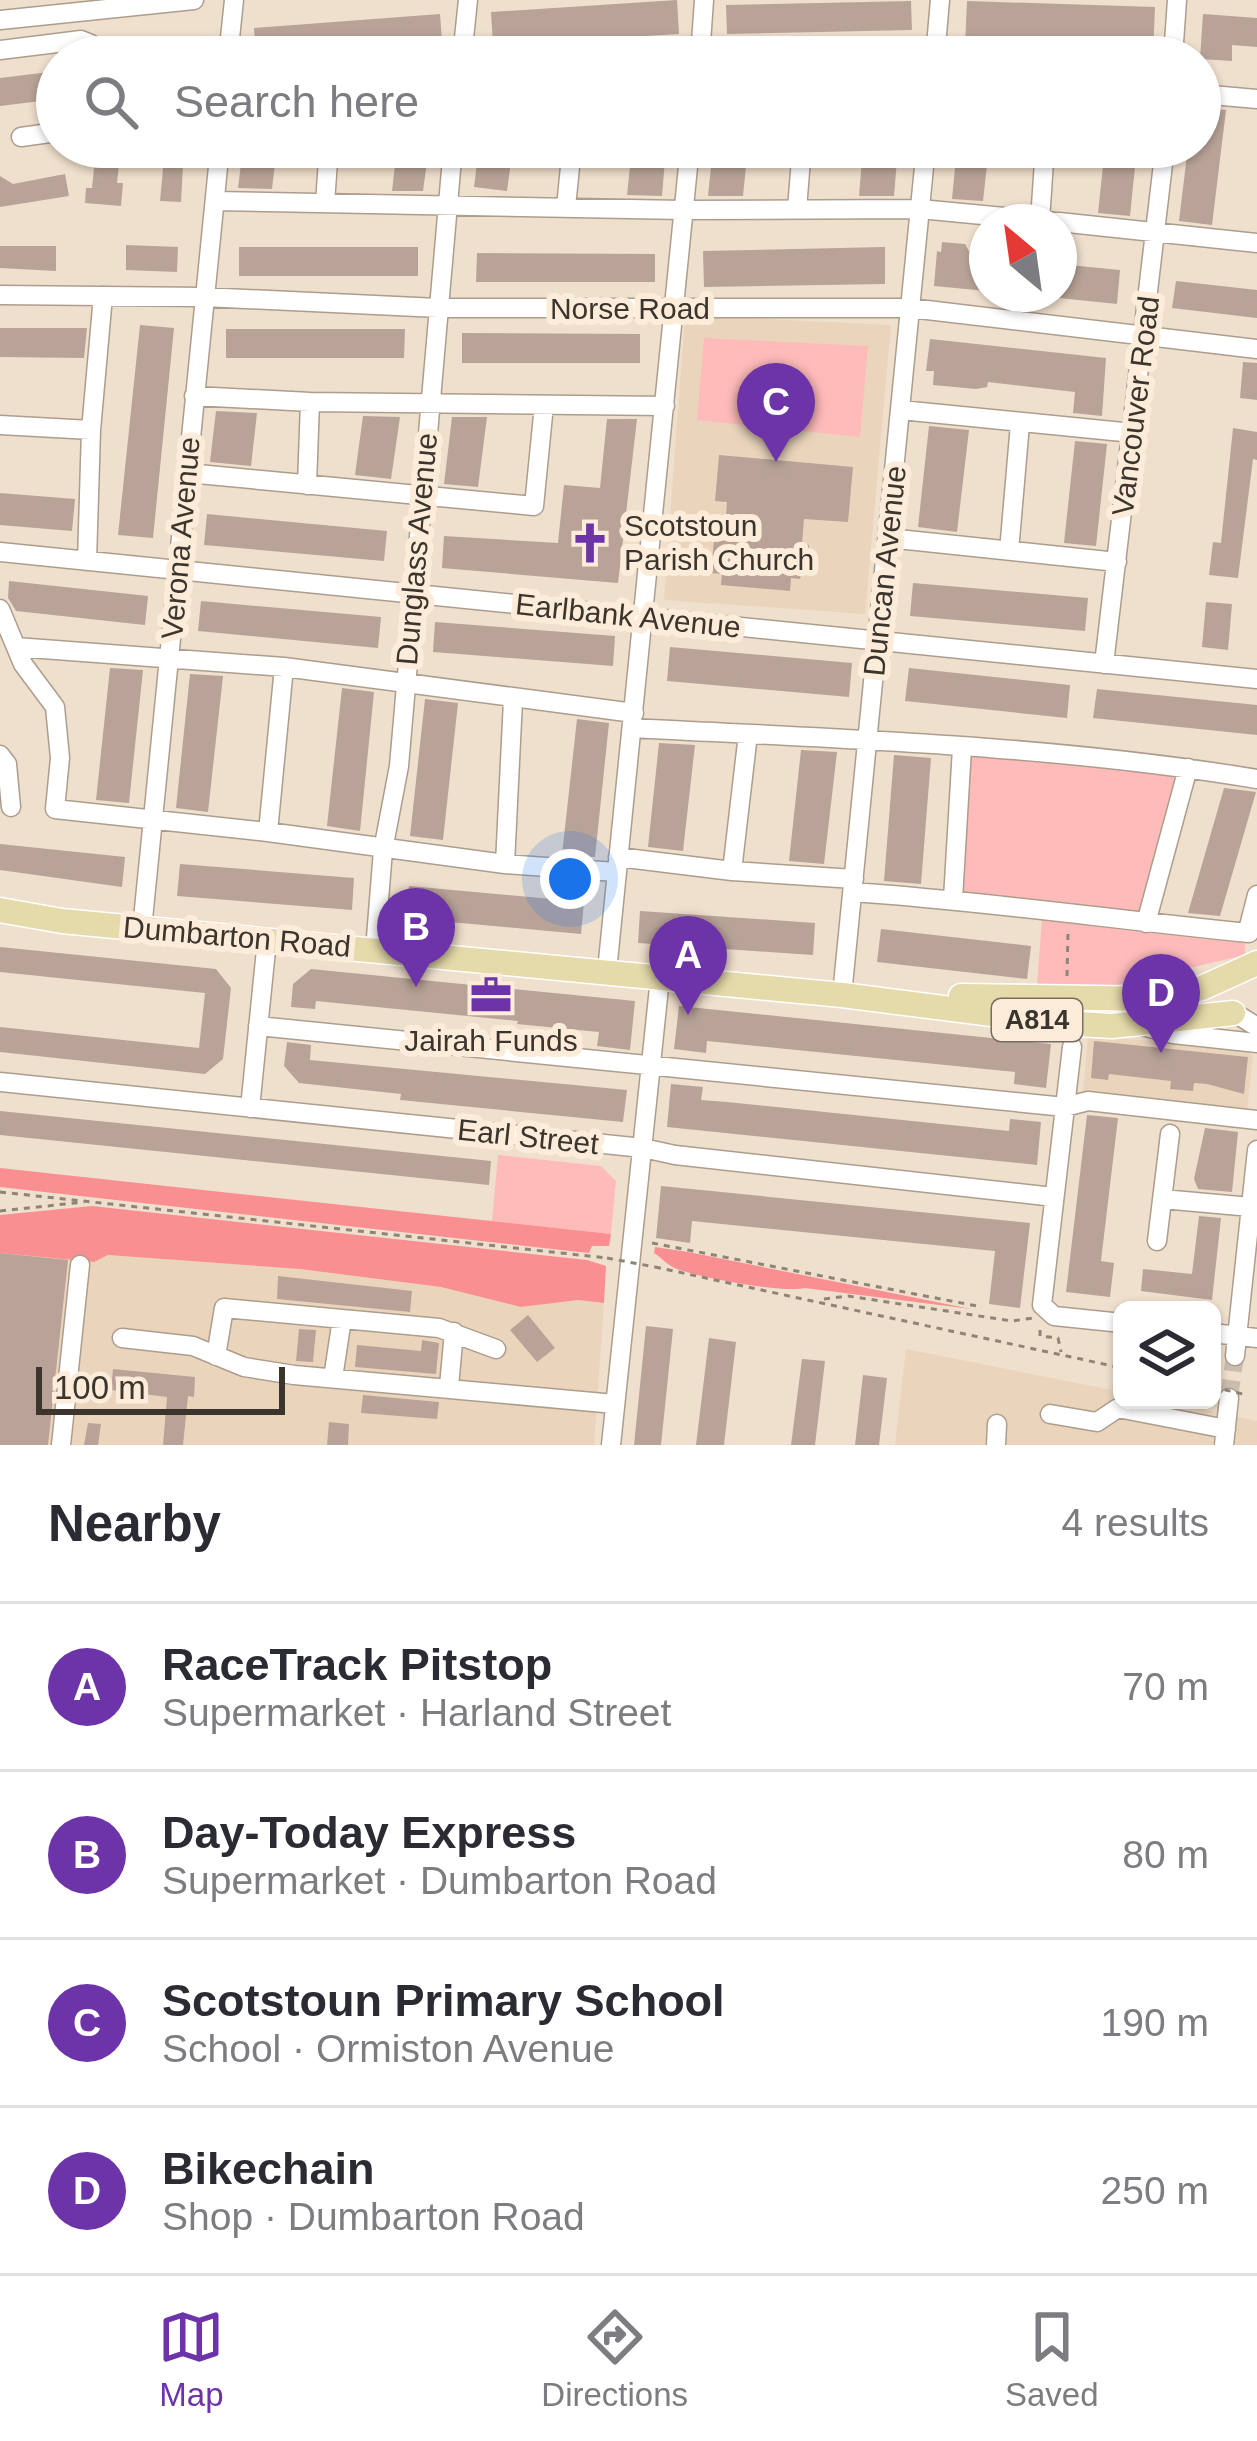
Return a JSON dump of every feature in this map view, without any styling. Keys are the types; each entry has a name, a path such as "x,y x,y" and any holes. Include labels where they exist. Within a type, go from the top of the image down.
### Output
{"main road":[{"name":"Dumbarton Road","path":"0,910 62,921"},
{"name":"Dumbarton Road","path":"0,921 62,921 607,971 1061,1023 1246,1017"},
{"name":"Dumbarton Road","path":"842,995 1150,1000 1246,971"},
{"path":"1246,971 1222,993 1246,1017"}],"street":[{"path":"0,20 86,5 194,0"},
{"path":"231,36 234,0"},
{"path":"464,36 468,0"},
{"path":"701,36 704,0"},
{"path":"937,36 940,0"},
{"path":"1174,36 1177,0"},
{"path":"0,50 36,46"},
{"path":"1221,96 1257,99"},
{"path":"21,137 36,135"},
{"name":"Verona Avenue","path":"142,928 218,168"},
{"path":"325,203 328,168"},
{"name":"Dunglass Avenue","path":"375,950 382,850 398,766 406,685 451,168"},
{"path":"566,208 570,168"},
{"path":"607,971 688,168"},
{"path":"797,209 800,168"},
{"name":"Duncan Avenue","path":"842,995 924,168"},
{"path":"1041,204 1044,168"},
{"name":"Vancouver Road","path":"1104,664 1163,168"},
{"path":"214,201 683,210 920,209 969,213"},
{"path":"1077,224 1257,243"},
{"name":"Norse Road","path":"0,295 438,308 910,308 1257,349"},
{"path":"87,561 91,430 103,296"},
{"path":"194,396 665,406"},
{"path":"307,485 310,402"},
{"path":"187,473 534,506 544,405"},
{"path":"901,410 1132,433"},
{"path":"1009,551 1020,424"},
{"path":"0,425 91,430"},
{"path":"888,538 1117,562"},
{"name":"Earlbank Avenue","path":"0,552 1257,679"},
{"path":"0,609 23,664 55,707 60,758 55,809 505,864 732,871 1146,923 1249,930 1257,895"},
{"path":"16,647 284,667 748,734 1188,767 1257,779"},
{"path":"268,832 284,667"},
{"path":"505,864 513,700"},
{"path":"732,871 748,734"},
{"path":"953,898 962,748"},
{"path":"0,755 7,764 11,807"},
{"path":"1146,923 1188,767"},
{"path":"250,1108 266,940"},
{"path":"611,1445 660,978"},
{"name":"Dumbarton Road","path":"1137,1024 1173,1034 1257,1043"},
{"path":"258,1026 1065,1107 1088,1101 1257,1120"},
{"path":"1072,1047 1043,1317 1113,1322"},
{"name":"Earl Street","path":"0,1082 1054,1196"},
{"path":"1157,1241 1170,1133"},
{"path":"1243,1344 1257,1150"},
{"path":"1162,1199 1251,1208"},
{"path":"61,1445 80,1265"},
{"path":"216,1355 224,1308 454,1332 496,1349"},
{"path":"333,1378 342,1319"},
{"path":"449,1386 454,1332"},
{"path":"122,1337 193,1346 244,1366 615,1404"},
{"path":"1050,1414 1097,1422 1118,1408 1225,1437 1225,1392"},
{"path":"996,1445 997,1424"}],"path":[{"path":"1067,984 1069,916"},
{"path":"0,1192 608,1258 1113,1366"},
{"path":"0,1211 92,1202"},
{"path":"632,1240 982,1307"},
{"path":"819,1300 848,1296 1018,1321 1043,1317 1040,1336 1058,1338 1061,1355"},
{"path":"1225,1392 1257,1397"}],"shaded area":[{"path":"685,315 891,325 865,614 664,600"},
{"path":"704,338 868,346 860,437 697,420"},
{"path":"971,754 1190,774 1153,919 1245,929 1245,955 1112,986 1037,984 1043,906 958,898"},
{"path":"1088,1035 1249,1051 1253,1056 1247,1111 1083,1093"},
{"path":"498,1155 601,1166 616,1181 611,1234 492,1221"},
{"path":"0,1168 611,1234 609,1246 579,1252 0,1187"},
{"path":"92,1206 587,1260 606,1266 604,1303 578,1300 521,1307 441,1287 300,1269 108,1255 94,1262 0,1253 0,1215"},
{"path":"655,1247 971,1309 722,1280 674,1268 654,1253"},
{"path":"0,1253 94,1262 108,1255 300,1269 441,1287 521,1307 578,1300 604,1303 594,1445 0,1445"},
{"path":"906,1349 1113,1390 1113,1409 1200,1409 1257,1421 1257,1445 895,1445"}],"building":[{"path":"677,0 679,34 492,36 491,12"},
{"path":"911,1 912,30 727,34 726,5"},
{"path":"967,1 1155,7 1154,36 965,36"},
{"path":"440,14 442,36 255,36 254,28"},
{"path":"1203,14 1257,18 1257,47 1232,45 1232,61 1221,60 1221,36 1202,36"},
{"path":"36,74 36,102 0,106 0,78"},
{"path":"1221,110 1226,110 1221,151"},
{"path":"94,168 119,168 121,206 85,203 86,188 92,188"},
{"path":"163,168 183,168 181,202 160,201"},
{"path":"240,168 274,168 272,189 238,188"},
{"path":"395,168 426,168 423,191 392,191"},
{"path":"476,168 510,168 507,191 474,187"},
{"path":"630,168 664,168 662,196 627,195"},
{"path":"711,168 746,168 743,196 708,196"},
{"path":"861,168 896,168 894,196 859,196"},
{"path":"955,168 987,168 983,201 952,199"},
{"path":"1103,168 1135,168 1130,216 1098,213"},
{"path":"1185,168 1219,168 1212,225 1179,221"},
{"path":"65,174 69,196 0,207 0,176 13,184"},
{"path":"942,242 965,244 969,289 934,286 937,251 941,252"},
{"path":"126,245 178,247 177,272 126,270"},
{"path":"0,246 56,246 56,271 0,268"},
{"path":"239,247 418,247 418,276 239,276"},
{"path":"885,247 885,284 704,287 703,251"},
{"path":"477,253 655,254 655,282 476,282"},
{"path":"1077,266 1120,270 1117,304 1077,300"},
{"path":"1176,281 1257,290 1257,318 1172,308"},
{"path":"140,325 174,328 153,538 118,535"},
{"path":"0,328 87,328 84,358 0,357"},
{"path":"226,329 405,329 404,358 226,358"},
{"path":"462,333 640,334 640,363 462,363"},
{"path":"930,339 1106,358 1102,416 1073,413 1075,392 988,382 987,387 976,389 933,385 934,371 926,371"},
{"path":"1243,362 1257,363 1257,400 1240,398"},
{"path":"216,411 257,413 251,466 210,462"},
{"path":"363,416 400,417 391,479 355,475"},
{"path":"452,417 487,417 478,487 444,484"},
{"path":"607,419 637,419 618,583 442,568 444,536 558,543 564,485 600,488"},
{"path":"929,426 969,430 957,532 918,527"},
{"path":"1233,428 1257,432 1257,460 1253,459 1238,578 1209,575 1213,542 1221,543"},
{"path":"1075,441 1107,444 1096,546 1064,543"},
{"path":"719,455 853,467 848,522 804,519 802,544 809,545 808,558 814,558 812,574 791,578 790,591 721,585 722,574 711,573 714,540 724,541 727,502 715,501"},
{"path":"0,493 75,499 72,531 0,525"},
{"path":"207,514 387,531 384,561 204,545"},
{"path":"9,581 148,596 145,625 16,611 8,598"},
{"path":"913,583 1088,598 1085,631 910,616"},
{"path":"201,601 381,617 378,648 198,631"},
{"path":"1206,602 1232,604 1228,650 1202,647"},
{"path":"435,622 615,636 613,666 433,652"},
{"path":"670,647 852,663 849,697 667,681"},
{"path":"110,668 143,670 129,803 96,800"},
{"path":"909,668 1070,685 1067,718 905,701"},
{"path":"190,674 223,676 208,812 176,808"},
{"path":"342,688 374,692 360,831 327,826"},
{"path":"1097,689 1257,705 1257,735 1093,718"},
{"path":"425,699 458,703 443,840 410,836"},
{"path":"577,719 609,723 595,857 562,855"},
{"path":"659,743 695,745 683,851 648,847"},
{"path":"801,750 837,752 824,864 789,861"},
{"path":"894,755 931,758 921,884 884,881"},
{"path":"1224,788 1256,792 1220,916 1188,913"},
{"path":"0,844 125,857 122,887 0,870"},
{"path":"180,864 354,878 352,910 177,896"},
{"path":"409,886 584,902 581,934 406,918"},
{"path":"640,911 815,923 813,955 638,943"},
{"path":"881,929 1031,946 1027,979 877,962"},
{"path":"0,947 216,969 231,988 223,1059 205,1074 0,1052 0,1027 199,1048 205,993 0,972"},
{"path":"311,969 635,1001 630,1050 597,1046 599,1032 518,1021 316,1001 315,1009 291,1007 293,984"},
{"path":"679,1006 1051,1044 1046,1088 1014,1084 1015,1072 707,1041 706,1053 674,1049"},
{"path":"1094,1041 1248,1057 1244,1094 1207,1084 1194,1083 1193,1091 1170,1089 1171,1081 1109,1074 1108,1080 1091,1078"},
{"path":"287,1042 311,1045 310,1060 627,1090 623,1122 400,1100 401,1094 299,1083 284,1066"},
{"path":"671,1084 703,1087 701,1100 1009,1131 1010,1119 1041,1122 1037,1165 667,1127"},
{"path":"0,1111 491,1161 489,1185 0,1135"},
{"path":"1087,1115 1118,1118 1101,1261 1114,1263 1110,1297 1066,1292"},
{"path":"1205,1128 1238,1132 1232,1192 1198,1189 1194,1179"},
{"path":"661,1186 1030,1223 1020,1308 989,1304 995,1251 692,1221 690,1243 656,1238"},
{"path":"1199,1216 1221,1218 1212,1300 1141,1291 1143,1269 1192,1274"},
{"path":"0,1253 68,1260 48,1445 0,1445"},
{"path":"278,1276 412,1291 410,1312 277,1299"},
{"path":"528,1315 555,1348 537,1362 510,1330"},
{"path":"646,1326 673,1329 661,1445 634,1445"},
{"path":"299,1329 316,1330 313,1362 296,1361"},
{"path":"709,1338 736,1342 724,1445 696,1445"},
{"path":"422,1340 439,1343 436,1374 355,1367 357,1345 421,1351"},
{"path":"802,1359 825,1361 815,1445 791,1445"},
{"path":"113,1369 195,1377 183,1445 163,1445 167,1397 111,1390"},
{"path":"863,1375 887,1378 879,1445 855,1445"},
{"path":"363,1395 439,1402 437,1419 361,1413"},
{"path":"329,1422 349,1424 348,1445 327,1445"},
{"path":"88,1423 101,1424 98,1445 84,1445"}],"tunnel":[{"path":"1229,1398 1235,1356"}],"place":[{"name":"Scotstoun Primary School","path":"776,462"},
{"name":"Scotstoun Parish Church","path":"590,543"},
{"name":"Day-Today Express","path":"416,987"},
{"name":"Jairah Funds","path":"491,995"},
{"name":"RaceTrack Pitstop","path":"688,1015"},
{"name":"Bikechain","path":"1161,1053"}]}
